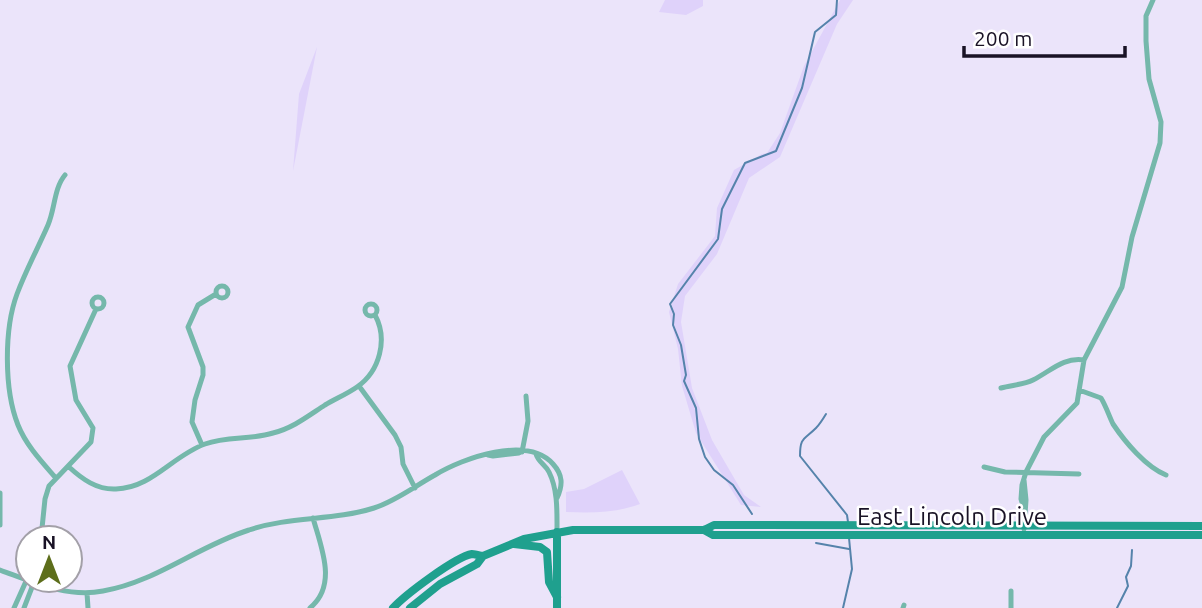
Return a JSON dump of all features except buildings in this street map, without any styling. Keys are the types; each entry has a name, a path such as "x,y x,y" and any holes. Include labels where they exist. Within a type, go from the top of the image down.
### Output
{"main road":[{"name":"East Lincoln Drive","path":"1024,531 1202,526"},
{"name":"East Lincoln Drive","path":"410,608 440,584 477,564 483,556 511,543 557,532 604,529 704,530 713,535 854,530 1202,535"},
{"path":"557,532 557,608"},
{"path":"511,543 540,547 547,552 549,582 557,597"},
{"name":"East Lincoln Drive","path":"393,608 412,590 452,565 472,554 483,556"}],"street":[{"path":"1024,531 1026,472 1044,438 1074,407 1084,360 1122,287 1132,237 1160,143 1161,121 1149,79 1146,41 1146,16 1153,0"},
{"path":"55,477 28,444 18,425 10,395 9,339 16,296 53,214 58,189 65,175"},
{"path":"202,445 192,422 203,367 188,327 198,305 216,294"},
{"path":"42,524 44,499 55,477 69,467 91,442 93,428 76,400 70,366 96,309"},
{"path":"69,467 78,476 104,489 139,486 172,462 202,445 221,439 269,435 287,429 359,386 374,366 382,343 380,326 375,315"},
{"path":"1001,388 1033,380 1064,362 1084,360"},
{"path":"359,386 396,435 403,464 415,488"},
{"path":"1079,390 1101,398 1112,422 1123,436 1156,471 1166,475"},
{"path":"1,396 10,395"},
{"path":"522,452 528,421 526,396"},
{"path":"84,593 136,583 246,531 284,521 360,512 381,505 467,459 522,452 541,454 561,476 562,487 557,498"},
{"path":"536,454 537,460 545,467 557,498 557,532"},
{"path":"545,467 551,462"},
{"path":"984,467 1004,472 1079,474"},
{"path":"0,493 0,525"},
{"path":"310,608 321,596 326,577 313,518"},
{"path":"1010,608 1011,591"},
{"path":"87,593 88,608"}],"shaded area":[{"path":"665,0 703,0 703,6 686,15 659,12"},
{"path":"840,0 853,0 837,24 780,157 749,178 717,254 685,296 681,322 692,388 712,440 744,495 761,507 741,505 696,433 682,386 678,349 669,312 678,284 715,236 717,208 734,170 767,153 780,133 804,66"},
{"path":"317,47 293,171 299,94"},
{"path":"622,470 640,504 604,512 566,512 566,492 584,489"}],"waterway":[{"path":"752,514 733,485 714,470 705,457 699,439 696,408 684,381 686,375 681,345 673,325 674,314 670,304 718,239 722,209 745,163 776,151 802,88 815,32 836,15 837,0"},
{"path":"826,414 802,442 800,456 847,515 848,522"},
{"path":"843,608 852,569 849,538"},
{"path":"816,543 849,549"},
{"path":"1117,608 1128,586 1126,577 1131,566 1132,550"}]}
